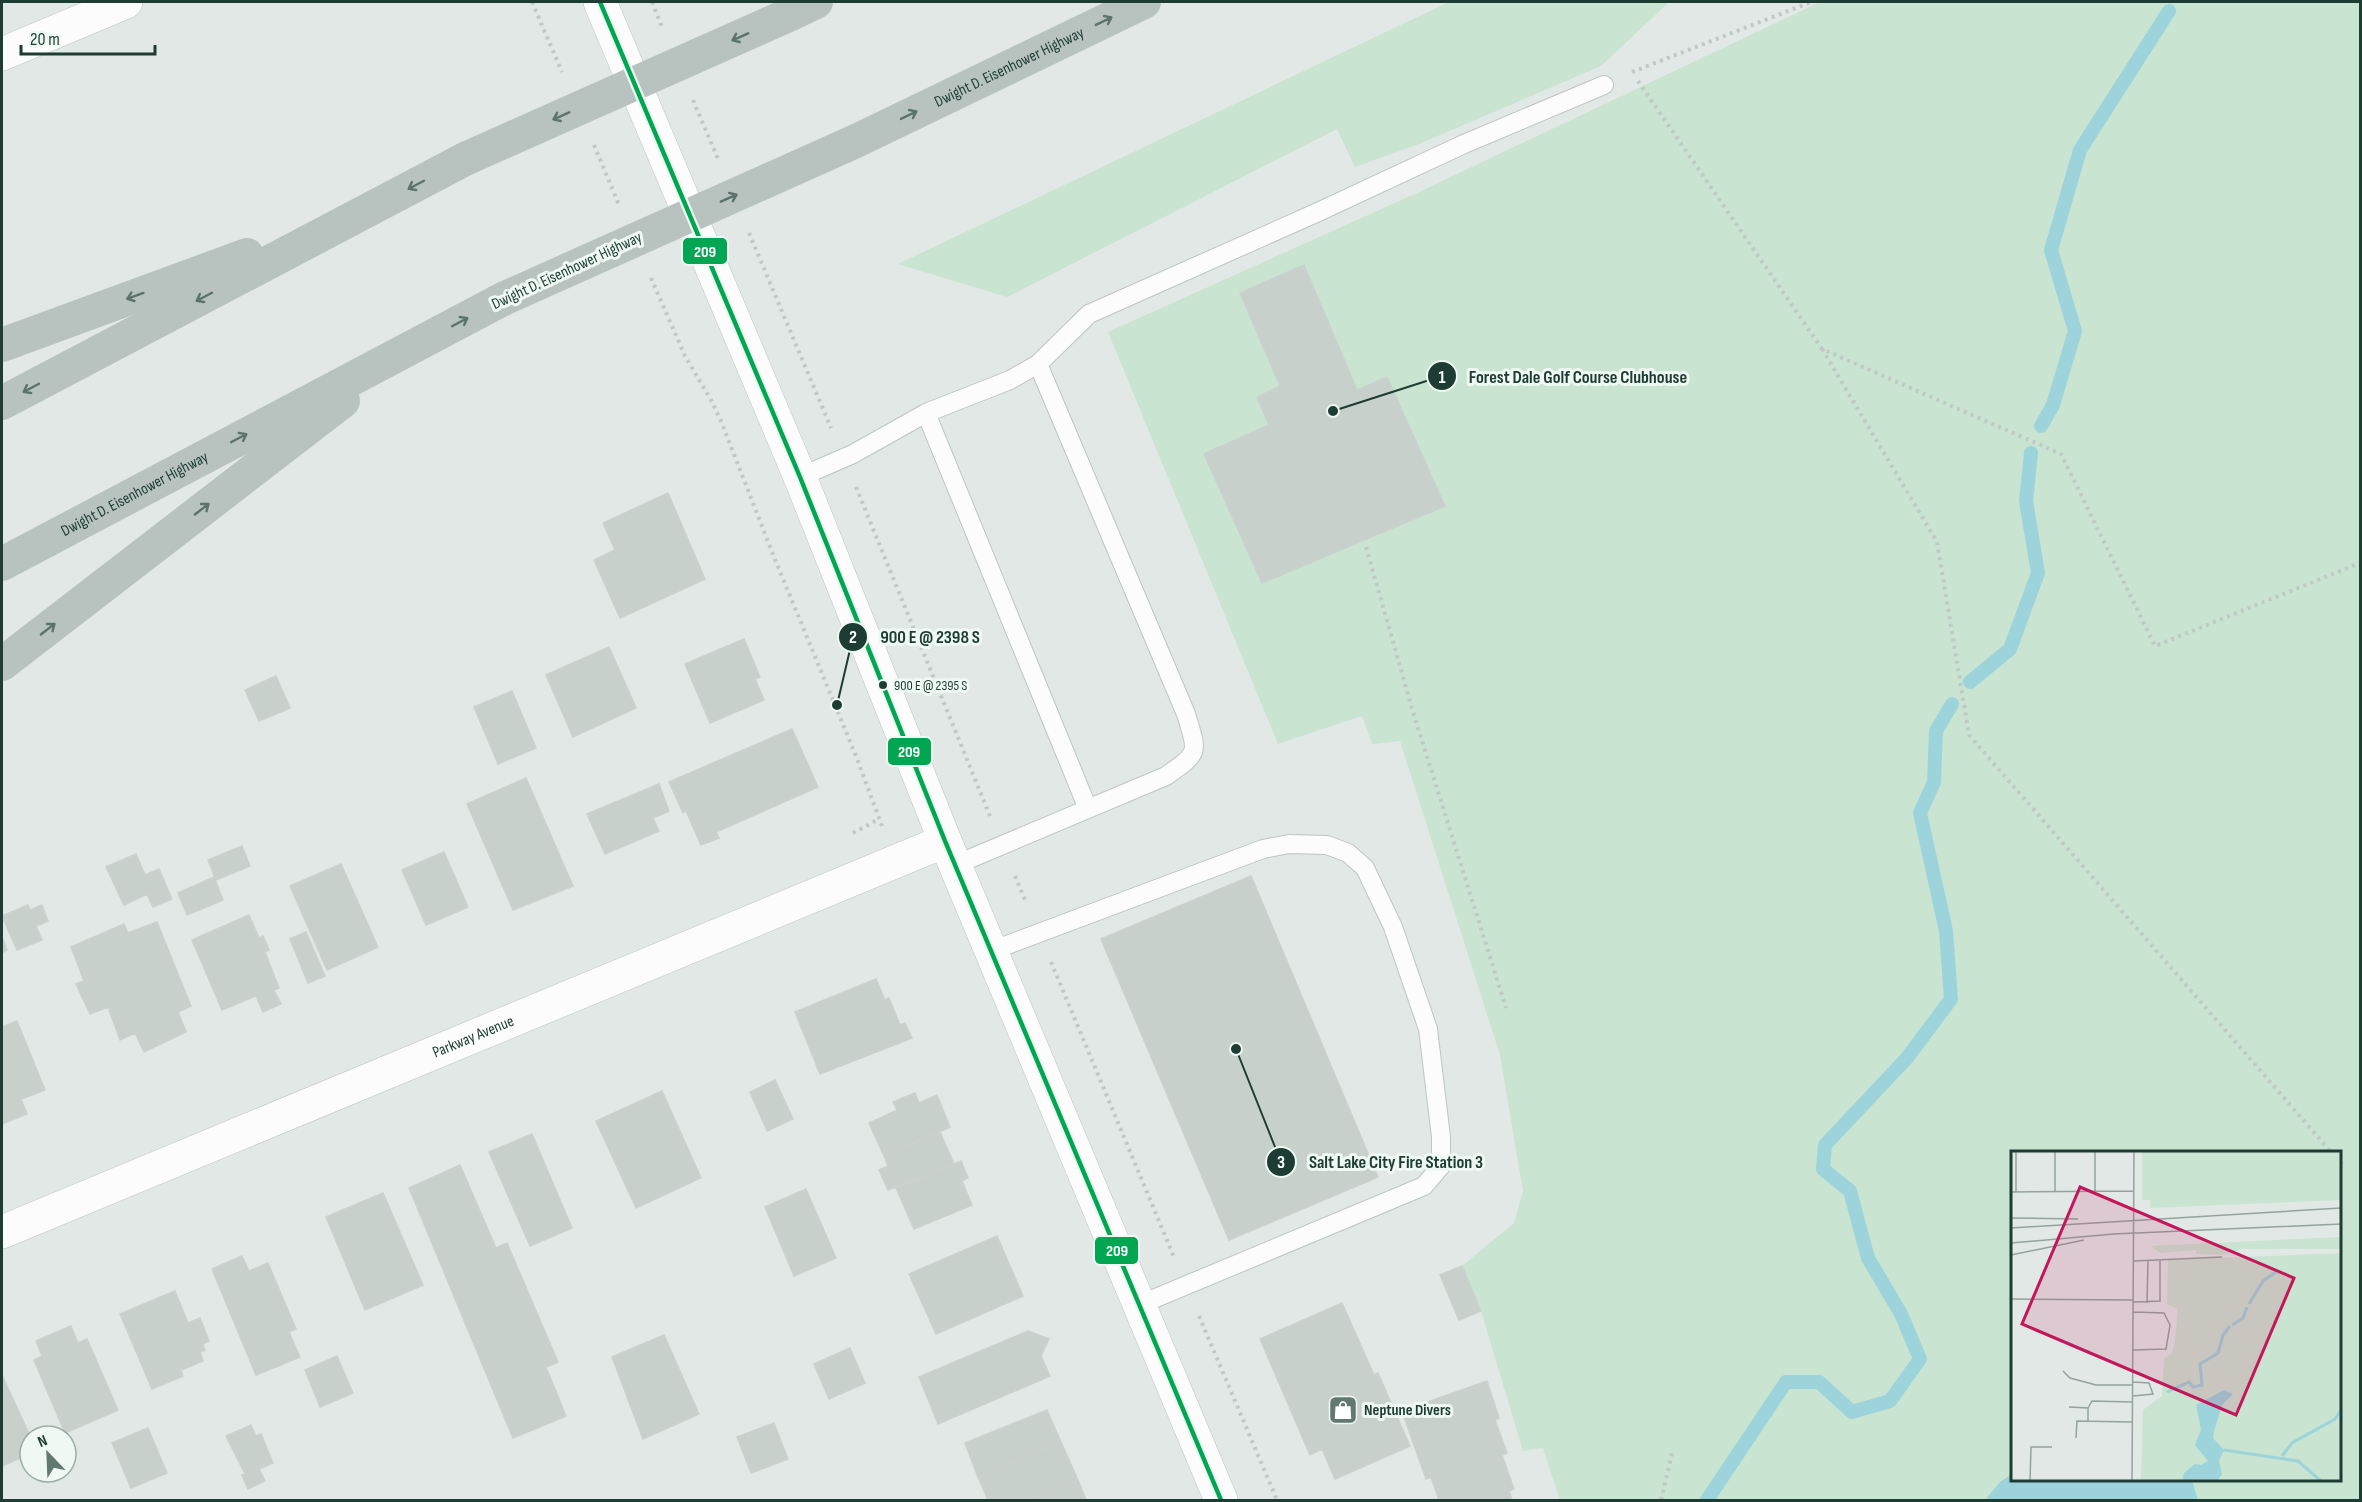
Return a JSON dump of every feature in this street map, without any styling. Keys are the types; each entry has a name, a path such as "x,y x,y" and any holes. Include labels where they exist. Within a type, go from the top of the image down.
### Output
{"highway":[{"name":"Dwight D. Eisenhower Highway","path":"2,564 503,299 856,141 1144,2"},
{"path":"2,403 465,159 804,7"},
{"path":"2,345 367,210"},
{"path":"2,664 416,345"}],"street":[{"path":"2,54 126,2"},
{"path":"600,2 800,477 950,853 1221,1500"},
{"name":"Parkway Avenue","path":"2,1232 950,853"}],"lane":[{"path":"800,477 844,457 926,413 1010,380 1038,364 1089,314 1464,144 1604,85"},
{"path":"950,853 1002,845 1166,776 1190,760 1195,745 1181,704 1038,364"},
{"path":"926,413 1088,809"},
{"path":"991,951 1221,864 1263,849 1289,844 1327,845 1348,853 1365,868 1393,927 1428,1029 1441,1137 1441,1166 1424,1186 1139,1305"}],"path":[{"path":"532,2 564,77"},
{"path":"652,2 666,34"},
{"path":"1811,2 1632,72 1822,349 1937,542 1969,735 2330,1151"},
{"path":"693,99 720,164"},
{"path":"592,141 620,205"},
{"path":"748,230 844,457 1002,845 1277,1500"},
{"path":"648,270 684,356 711,400 721,422 883,830"},
{"path":"1822,349 2061,454 2155,646 2361,563"},
{"path":"1366,547 1413,712 1506,1008"},
{"path":"955,762 966,758"},
{"path":"872,798 879,795"},
{"path":"2341,1163 2344,1167"},
{"path":"1661,1500 1672,1453"}],"green space":[{"path":"1449,2 1669,2 1601,66 1419,144 1355,167 1337,129 1007,297 898,264"},
{"path":"1820,2 2360,2 2360,1500 1560,1500 1543,1448 1523,1451 1481,1311 1462,1266 1514,1223 1523,1191 1500,1055 1400,741 1372,744 1362,716 1278,744 1108,332 1417,193"}],"water":[{"path":"2011,1475 2011,1481 2192,1481 2198,1500 1985,1500 2000,1482"}],"building":[{"path":"1304,265 1357,390 1387,377 1445,506 1262,583 1204,454 1269,425 1257,397 1280,386 1240,293"},
{"path":"668,493 705,579 620,618 594,560 615,550 603,523"},
{"path":"744,639 760,677 755,679 764,700 710,723 685,664"},
{"path":"609,647 636,708 573,737 546,675"},
{"path":"276,676 290,708 259,721 245,690"},
{"path":"512,691 536,748 498,764 474,707"},
{"path":"792,729 818,787 716,832 719,838 701,845 686,811 683,813 669,782"},
{"path":"526,778 573,886 513,910 467,804"},
{"path":"659,784 669,811 653,818 659,831 605,854 587,814"},
{"path":"242,846 250,866 216,880 208,860"},
{"path":"444,852 468,907 426,925 402,870"},
{"path":"136,854 145,875 159,869 172,899 153,907 147,894 124,905 106,867"},
{"path":"341,864 378,947 327,970 290,886"},
{"path":"1251,876 1378,1177 1229,1240 1101,939"},
{"path":"214,877 223,900 187,915 178,893"},
{"path":"28,905 30,910 42,905 48,921 36,926 42,940 17,950 2,916"},
{"path":"249,915 259,938 263,936 269,950 265,952 279,988 274,990 281,1004 263,1012 256,996 222,1010 192,940"},
{"path":"157,922 191,1006 178,1012 186,1032 144,1052 135,1033 120,1040 108,1007 90,1014 76,984 84,981 71,947 124,924 128,933"},
{"path":"306,932 325,976 308,983 290,939"},
{"path":"2,937 7,950 2,953"},
{"path":"876,979 885,1000 889,998 900,1025 905,1023 912,1038 820,1074 795,1012"},
{"path":"17,1021 45,1090 21,1099 27,1114 2,1124 2,1027"},
{"path":"775,1080 793,1119 767,1131 750,1092"},
{"path":"662,1091 701,1178 636,1208 596,1121"},
{"path":"915,1093 919,1103 937,1095 950,1127 884,1156 869,1123 897,1110 893,1102"},
{"path":"940,1132 954,1164 888,1190 879,1170 888,1166 884,1156"},
{"path":"532,1134 572,1228 530,1246 489,1152"},
{"path":"961,1161 968,1178 962,1181 972,1205 914,1229 896,1188"},
{"path":"460,1165 496,1248 507,1243 558,1362 546,1367 566,1416 513,1438 409,1188"},
{"path":"806,1189 836,1258 794,1276 765,1207"},
{"path":"383,1193 423,1285 365,1310 326,1217"},
{"path":"997,1236 1023,1296 936,1334 909,1274"},
{"path":"242,1256 249,1271 268,1263 296,1329 289,1332 300,1357 256,1375 212,1269"},
{"path":"1462,1266 1481,1311 1459,1320 1440,1275"},
{"path":"175,1291 188,1323 200,1318 209,1341 203,1344 205,1350 200,1352 203,1361 181,1370 183,1376 152,1389 120,1314"},
{"name":"Neptune Divers","path":"1342,1303 1374,1375 1378,1373 1410,1446 1335,1479 1322,1449 1310,1455 1260,1339"},
{"path":"71,1326 78,1343 87,1339 118,1410 78,1427 78,1424 61,1424 34,1360 42,1356 36,1341"},
{"path":"1028,1331 1049,1339 1041,1356 1050,1376 938,1424 919,1377"},
{"path":"664,1335 699,1414 643,1439 612,1357"},
{"path":"850,1348 865,1383 829,1399 814,1364"},
{"path":"337,1356 353,1393 320,1407 305,1370"},
{"path":"2,1375 24,1424 18,1424 18,1459 2,1466"},
{"path":"1487,1381 1499,1418 1495,1420 1507,1453 1502,1455 1514,1489 1509,1491 1512,1500 1439,1500 1431,1477 1426,1479 1402,1411"},
{"path":"1047,1410 1061,1442 978,1477 965,1443"},
{"path":"774,1423 788,1459 751,1473 737,1437"},
{"path":"251,1425 256,1436 261,1434 273,1463 259,1469 265,1481 248,1489 242,1475 245,1474 226,1436"},
{"path":"148,1428 167,1473 131,1488 112,1443"},
{"path":"1061,1442 1078,1480 1031,1500 988,1500 978,1477"},
{"path":"1078,1480 1086,1500 1031,1500"}],"waterway":[{"path":"2041,426 2053,405 2075,331 2051,250 2080,150 2169,11"},
{"path":"1970,682 2010,649 2038,573 2026,501 2031,453"},
{"path":"1707,1500 1786,1382 1819,1382 1852,1412 1890,1401 1920,1359 1901,1314 1868,1258 1850,1191 1823,1169 1825,1145 1907,1058 1951,999 1946,931 1920,813 1934,782 1936,731 1952,704"}],"transit line":[{"name":"209","path":"600,2 800,477 945,841 1221,1500"}],"place":[{"name":"Forest Dale Golf Course Clubhouse","path":"1333,411"},
{"name":"900 E @ 2395 S","path":"883,685"},
{"name":"900 E @ 2398 S","path":"837,705"},
{"name":"Salt Lake City Fire Station 3","path":"1236,1049"},
{"name":"Neptune Divers","path":"1343,1410"}]}
